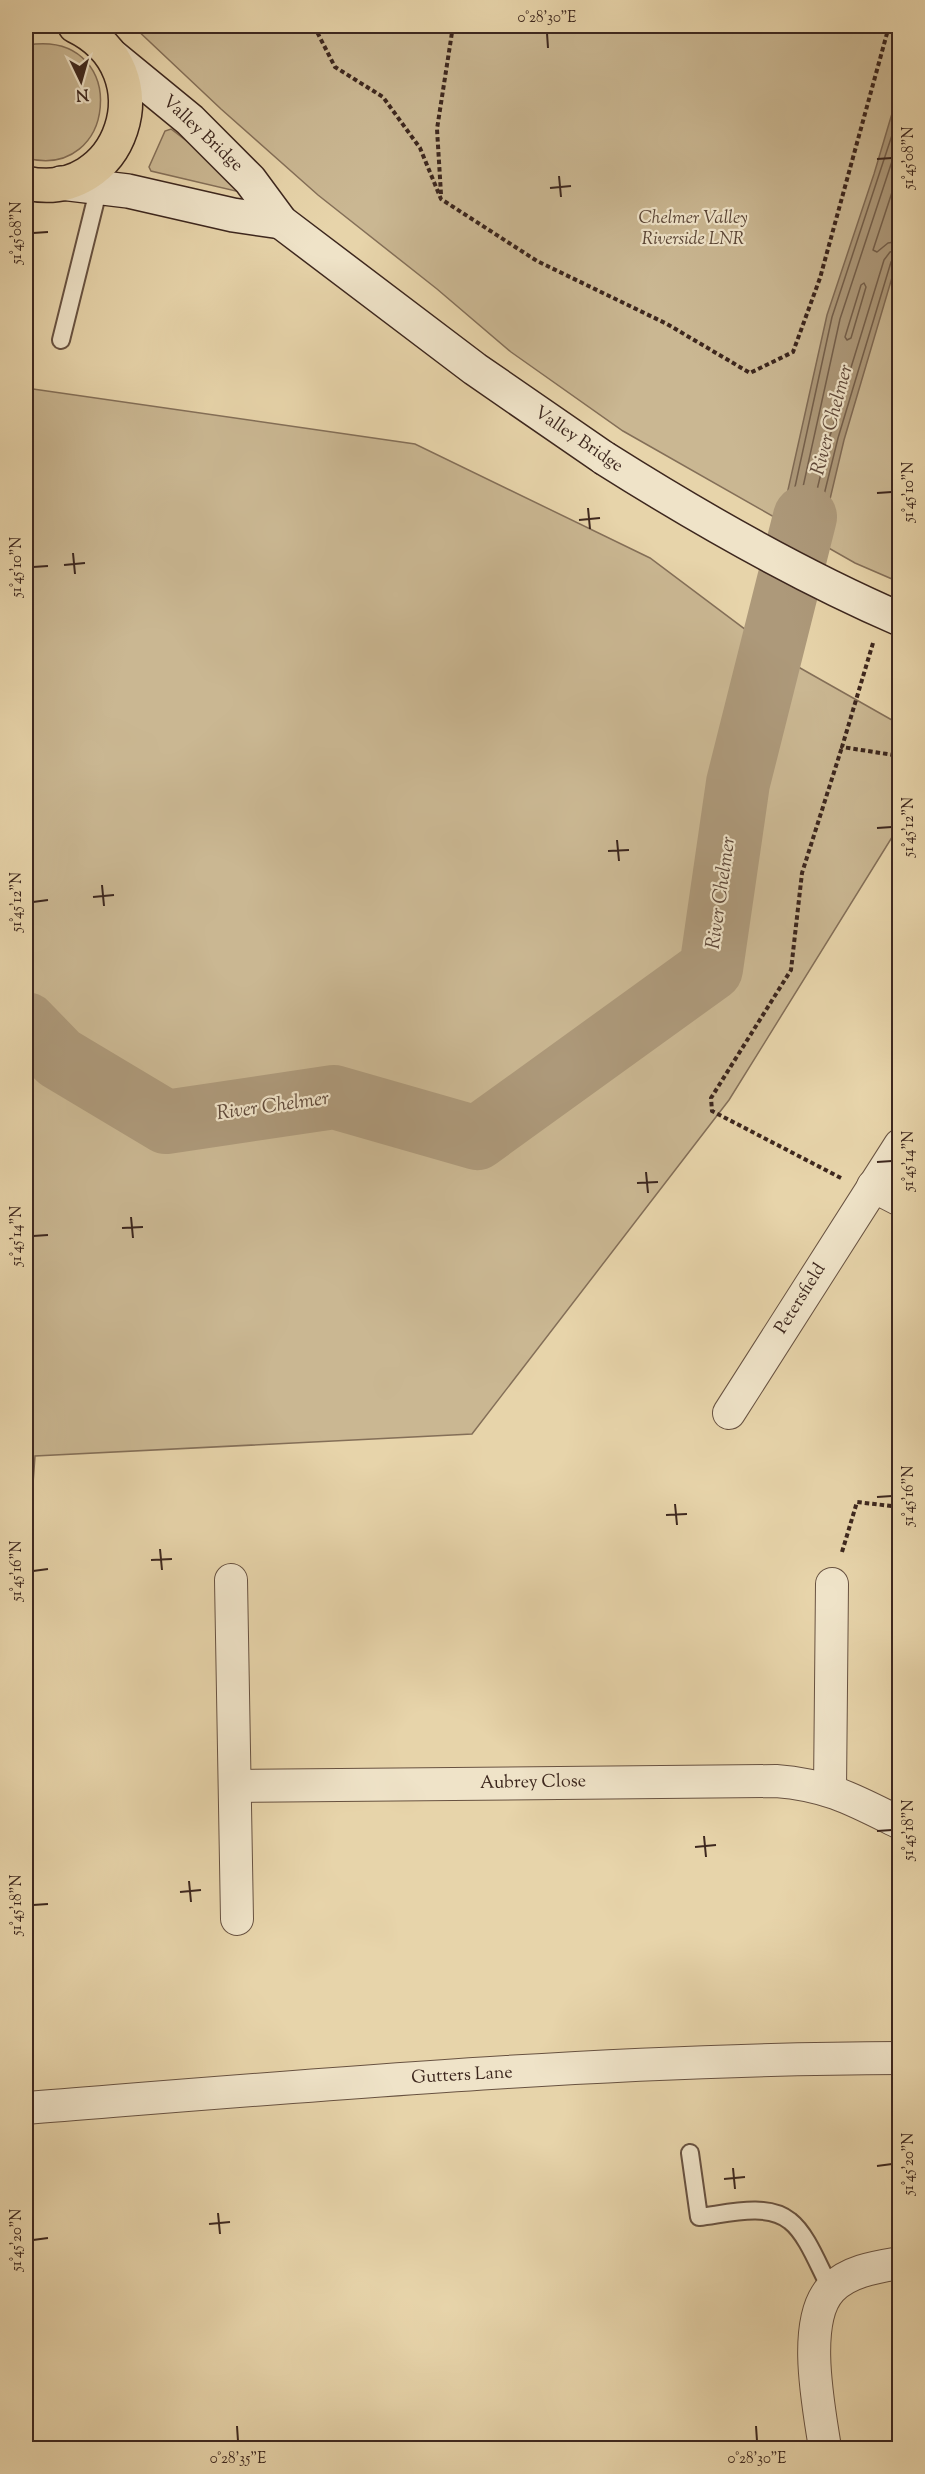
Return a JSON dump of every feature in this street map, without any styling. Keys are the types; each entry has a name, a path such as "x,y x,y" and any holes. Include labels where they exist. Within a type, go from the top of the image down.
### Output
{"main road":[{"path":"40,186 79,177 95,167 118,137 124,119 126,100 123,81 104,43 75,26"}],"street":[{"name":"Valley Bridge","path":"104,43 190,120 250,180 281,222 475,369 604,458 695,516 843,594 888,627"},
{"name":"Valley Bridge","path":"40,186 99,187 183,202 234,215 281,222"},
{"name":"Petersfield","path":"729,1413 886,1193 900,1145"},
{"path":"231,1580 237,1919"},
{"path":"830,1790 832,1584"},
{"name":"Aubrey Close","path":"235,1786 776,1781 803,1783 830,1790 900,1823"},
{"name":"Gutters Lane","path":"26,2108 351,2082 645,2065 900,2058"},
{"path":"825,2448 814,2349 814,2329 821,2305 831,2289 848,2277 867,2269 900,2263"}],"lane":[{"path":"61,340 99,187"},
{"path":"690,2154 699,2217 751,2211 771,2212 790,2220 801,2233 831,2289"}],"path":[{"path":"314,26 334,67 383,97 420,148 441,200 537,261 668,324 750,374 793,352 820,278 889,26"},
{"path":"441,200 437,129 453,26"},
{"path":"893,581 900,558"},
{"path":"886,1193 847,1181 712,1111 711,1098 790,970 802,873 842,747 888,627"},
{"path":"842,747 900,756"},
{"path":"832,1584 857,1502 900,1507"}],"green space":[{"name":"Chelmer Valley Riverside LNR","path":"133,26 899,26 899,582 855,563 623,431 511,352 437,289 318,195 221,109"},
{"path":"35,44 66,48 86,62 98,83 100,107 94,130 79,149 56,160 26,158 26,46"},
{"path":"171,129 247,187 244,193 151,171 149,167 165,131"},
{"path":"26,388 415,444 650,558 786,660 899,724 899,826 729,1100 472,1434 35,1456 26,1580"}],"water":[{"path":"899,90 899,254 844,440 803,613 765,593 827,315"}],"pier":[{"path":"779,521 820,544 806,614 762,591"}],"waterway":[{"name":"River Chelmer","path":"26,1024 59,1058 166,1122 334,1097 477,1138 711,969 738,783 805,517"}]}
